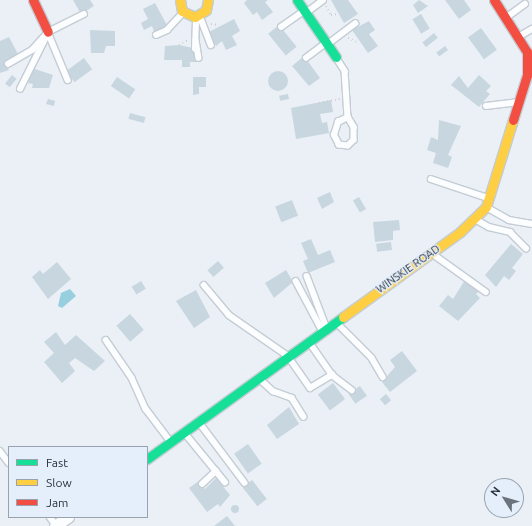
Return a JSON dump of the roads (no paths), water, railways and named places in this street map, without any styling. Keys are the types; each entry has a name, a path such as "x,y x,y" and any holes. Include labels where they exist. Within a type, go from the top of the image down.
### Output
{"street":[{"path":"180,0 183,13 198,16 206,10 208,0"},
{"path":"297,0 336,57"},
{"name":"WINSKIE ROAD","path":"148,459 475,219 487,202 529,70 527,52 520,36 494,0"},
{"path":"35,1 48,32"},
{"path":"54,523 66,518"}],"lane":[{"path":"281,27 323,0"},
{"path":"506,17 525,4"},
{"path":"156,35 167,30 183,13"},
{"path":"8,64 32,50 48,32 84,14"},
{"path":"195,49 198,16"},
{"path":"198,16 211,45"},
{"path":"306,58 355,24"},
{"path":"520,36 532,29"},
{"path":"48,32 68,80"},
{"path":"20,89 48,32"},
{"path":"195,40 199,58"},
{"path":"336,57 345,71 348,98 348,117 354,127 354,140 348,146 339,145 334,135 338,122 348,117"},
{"path":"486,106 519,102"},
{"path":"431,179 487,202 509,220 532,224"},
{"path":"475,219 489,227 510,232 526,248"},
{"path":"431,252 486,292"},
{"path":"308,276 325,328"},
{"path":"296,281 325,328"},
{"path":"204,285 229,315 288,356 310,388 332,375"},
{"path":"335,321 372,358 383,377"},
{"path":"106,340 132,378 146,408 171,442"},
{"path":"308,341 332,375 352,390"},
{"path":"258,377 272,391 292,398 304,417"},
{"path":"199,422 244,483"},
{"path":"184,432 225,482"},
{"path":"0,451 8,462"},
{"path":"202,484 216,471"}],"water":[{"path":"70,289 76,296 62,308 58,306 61,293"}]}
